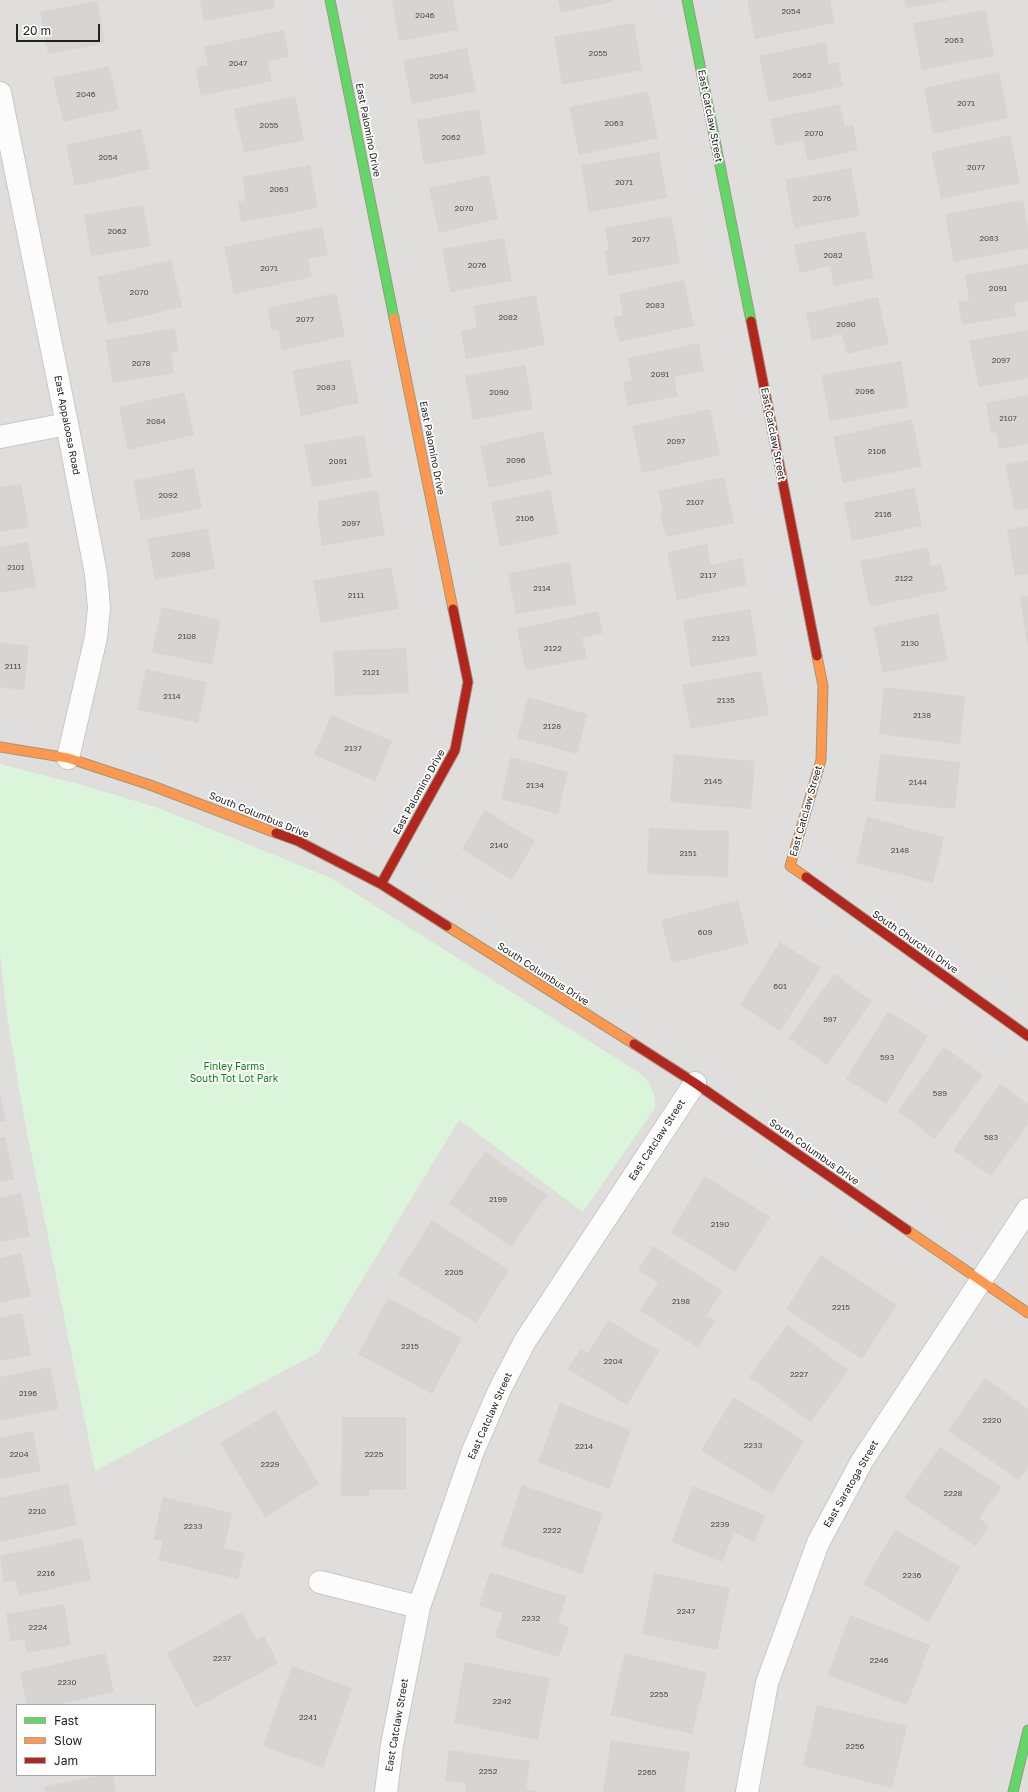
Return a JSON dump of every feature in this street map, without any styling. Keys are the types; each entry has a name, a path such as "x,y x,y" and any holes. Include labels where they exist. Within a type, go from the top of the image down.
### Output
{"street":[{"name":"East Palomino Drive","path":"330,0 468,682 455,750 381,884"},
{"name":"East Catclaw Street","path":"687,0 823,686 821,760 790,866"},
{"name":"East Appaloosa Road","path":"0,93 67,424 96,574 100,608 96,637 68,758"},
{"path":"0,437 67,424"},
{"name":"South Columbus Drive","path":"0,747 68,758 150,785 283,836 381,884 694,1083 1028,1313"},
{"name":"South Churchill Drive","path":"790,866 1028,1036"},
{"name":"East Catclaw Street","path":"386,1792 392,1745 419,1607 473,1451 500,1389 524,1341 694,1083"},
{"name":"East Saratoga Street","path":"747,1792 767,1683 818,1543 862,1461 1028,1209"},
{"path":"320,1582 419,1607"},
{"path":"1013,1792 1028,1730"}],"shaded area":[{"path":"0,0 1028,0 1028,1792 0,1792"}],"green space":[{"name":"Finley Farms South Tot Lot Park","path":"0,764 86,786 158,808 331,878 638,1072 649,1082 655,1097 655,1108 583,1212 459,1120 318,1353 95,1471 23,1112 7,1016 0,953"}],"building":[{"path":"200,0 274,0 275,8 204,21"},
{"path":"392,0 453,0 458,30 399,41"},
{"path":"558,0 612,0 612,2 561,13"},
{"path":"747,0 830,0 835,23 755,39"},
{"path":"904,0 947,0 947,1 906,8"},
{"path":"97,1 105,43 48,54 40,12"},
{"path":"985,10 994,56 922,70 913,23"},
{"path":"634,23 642,70 562,85 554,37"},
{"path":"284,30 289,57 268,61 272,81 201,96 195,68 208,65 204,47"},
{"path":"825,42 829,64 838,62 843,86 769,102 759,56"},
{"path":"467,48 476,91 412,104 403,61"},
{"path":"109,66 119,109 63,122 53,78"},
{"path":"999,72 1008,118 933,134 924,88"},
{"path":"648,91 658,138 579,155 569,107"},
{"path":"295,96 304,140 244,153 234,109"},
{"path":"840,104 845,127 853,125 858,150 808,161 803,140 776,146 770,119"},
{"path":"479,109 486,154 424,165 417,120"},
{"path":"141,129 150,169 75,186 66,145"},
{"path":"1010,135 1020,183 941,199 931,152"},
{"path":"659,152 667,198 589,212 581,165"},
{"path":"310,165 318,208 241,222 238,202 246,200 242,177"},
{"path":"851,168 860,216 794,228 785,180"},
{"path":"489,175 498,219 439,233 429,188"},
{"path":"1023,200 1028,229 1028,248 954,262 945,214"},
{"path":"143,205 151,246 91,256 84,215"},
{"path":"671,216 680,263 609,276 604,251 609,250 605,228"},
{"path":"322,227 328,255 308,259 312,277 234,294 224,247"},
{"path":"865,231 874,278 834,286 830,266 800,273 794,245"},
{"path":"504,238 512,281 450,292 442,249"},
{"path":"171,260 182,307 108,325 97,277"},
{"path":"1028,264 1028,301 1014,303 1016,316 962,325 958,302 969,300 965,275"},
{"path":"684,280 694,326 619,342 613,318 623,315 619,294"},
{"path":"336,293 345,336 282,350 278,330 272,331 267,308"},
{"path":"536,295 545,345 466,359 461,331 477,328 473,306"},
{"path":"878,297 889,344 847,354 842,334 812,341 806,313"},
{"path":"175,328 179,352 171,353 174,373 113,383 105,340"},
{"path":"1028,330 1028,378 979,387 969,341"},
{"path":"699,343 704,371 674,377 678,396 628,406 623,382 632,380 628,358"},
{"path":"350,359 359,403 301,416 292,371"},
{"path":"901,361 909,407 830,421 821,375"},
{"path":"525,365 533,409 473,420 465,376"},
{"path":"184,392 194,435 128,450 119,407"},
{"path":"1028,395 1028,444 999,449 996,433 991,433 986,403"},
{"path":"710,409 720,455 642,473 632,426"},
{"path":"912,419 922,466 843,483 833,437"},
{"path":"543,431 552,474 489,488 480,446"},
{"path":"364,435 372,477 312,487 304,445"},
{"path":"1028,460 1028,508 1015,511 1005,465"},
{"path":"194,468 202,508 141,521 133,481"},
{"path":"724,477 734,523 666,537 660,513 663,512 658,491"},
{"path":"21,484 29,527 0,532 0,487"},
{"path":"914,488 922,526 852,541 844,503"},
{"path":"377,490 385,535 322,546 317,512 319,511 318,501"},
{"path":"550,490 559,534 500,547 491,502"},
{"path":"1028,526 1028,574 1015,576 1007,530"},
{"path":"208,528 215,569 155,580 147,539"},
{"path":"28,542 36,587 0,593 0,547"},
{"path":"707,544 711,565 742,558 747,585 677,600 667,552"},
{"path":"928,547 931,566 941,564 947,590 870,607 860,561"},
{"path":"569,562 577,604 516,614 508,573"},
{"path":"391,567 399,609 321,623 313,581"},
{"path":"1028,595 1028,643 1027,643 1020,597"},
{"path":"162,607 221,620 212,665 152,652"},
{"path":"750,609 758,655 691,667 683,620"},
{"path":"598,611 603,633 582,638 587,658 526,671 517,629"},
{"path":"938,613 948,660 883,673 873,627"},
{"path":"0,642 29,646 24,690 0,687"},
{"path":"406,648 409,693 335,696 333,651"},
{"path":"146,669 207,682 198,723 137,710"},
{"path":"761,671 769,715 691,729 682,685"},
{"path":"884,687 965,696 960,744 879,734"},
{"path":"528,697 587,714 577,754 517,738"},
{"path":"331,715 392,741 375,781 314,755"},
{"path":"674,754 755,761 751,809 670,802"},
{"path":"880,754 960,762 955,809 875,801"},
{"path":"511,757 568,772 558,814 501,799"},
{"path":"485,810 535,841 512,880 462,849"},
{"path":"867,817 944,837 933,883 856,863"},
{"path":"649,828 729,831 728,877 647,874"},
{"path":"738,900 749,944 672,963 661,920"},
{"path":"780,942 821,968 780,1031 740,1005"},
{"path":"834,974 872,1001 827,1065 789,1038"},
{"path":"888,1011 928,1036 886,1104 846,1079"},
{"path":"944,1047 983,1075 935,1139 898,1111"},
{"path":"1000,1084 1028,1104 1028,1124 991,1176 953,1150"},
{"path":"0,1094 6,1121 0,1122"},
{"path":"5,1137 14,1179 0,1182 0,1138"},
{"path":"485,1152 547,1195 511,1247 449,1203"},
{"path":"705,1176 770,1217 735,1272 671,1232"},
{"path":"21,1193 30,1236 0,1242 0,1198"},
{"path":"432,1220 509,1270 476,1323 398,1274"},
{"path":"653,1246 722,1291 707,1315 715,1321 698,1348 640,1310 658,1283 638,1270"},
{"path":"21,1253 31,1296 0,1303 0,1258"},
{"path":"821,1255 897,1305 862,1359 786,1309"},
{"path":"388,1298 462,1338 432,1394 358,1354"},
{"path":"22,1313 31,1355 0,1361 0,1318"},
{"path":"608,1320 659,1351 627,1405 568,1369 581,1348 588,1353"},
{"path":"787,1325 848,1370 811,1422 749,1377"},
{"path":"50,1367 59,1409 0,1421 0,1377"},
{"path":"985,1378 1028,1409 1028,1467 1019,1480 948,1431"},
{"path":"734,1397 804,1441 772,1494 701,1450"},
{"path":"560,1403 631,1430 609,1489 538,1462"},
{"path":"275,1410 319,1484 265,1517 220,1443"},
{"path":"342,1417 406,1417 406,1490 369,1490 369,1496 341,1496"},
{"path":"33,1431 41,1471 0,1479 0,1438"},
{"path":"940,1447 1002,1487 979,1518 989,1526 975,1546 904,1498"},
{"path":"68,1483 77,1525 0,1542 0,1498"},
{"path":"522,1485 603,1513 582,1574 501,1546"},
{"path":"693,1486 765,1515 755,1542 734,1533 722,1562 671,1542"},
{"path":"163,1497 232,1513 224,1548 245,1553 238,1579 158,1560 163,1541 153,1539"},
{"path":"895,1529 960,1567 929,1622 863,1584"},
{"path":"82,1538 91,1580 19,1596 15,1580 4,1583 0,1556"},
{"path":"490,1572 566,1596 558,1623 569,1627 559,1657 495,1637 503,1613 479,1606"},
{"path":"654,1573 730,1588 717,1650 642,1634"},
{"path":"64,1604 71,1645 27,1653 24,1639 11,1642 6,1614"},
{"path":"242,1612 257,1640 264,1636 278,1663 196,1708 167,1653"},
{"path":"850,1615 930,1645 907,1705 828,1675"},
{"path":"105,1653 114,1692 60,1704 27,1704 20,1672"},
{"path":"625,1653 707,1673 692,1734 610,1715"},
{"path":"465,1662 550,1678 538,1740 454,1723"},
{"path":"292,1666 352,1688 323,1768 263,1746"},
{"path":"817,1705 907,1726 892,1788 803,1766"},
{"path":"611,1740 690,1752 684,1792 603,1792"},
{"path":"449,1750 530,1761 526,1789 536,1792 465,1792 466,1783 445,1781"},
{"path":"99,1776 113,1776 116,1792 45,1792 44,1786"}],"traffic: fast":[{"path":"330,0 394,318"},
{"path":"687,0 751,321"},
{"path":"1013,1792 1028,1730"}],"traffic: slow":[{"path":"394,318 453,609"},
{"path":"806,877 790,866 821,760 823,686 817,656"},
{"path":"0,747 68,758 150,785 276,833"},
{"path":"447,926 634,1044"},
{"path":"907,1230 1028,1313"}],"traffic: jam":[{"path":"751,321 817,656"},
{"path":"381,884 455,750 468,682 453,609"},
{"path":"276,833 298,841 381,884 447,926"},
{"path":"806,877 1028,1036"},
{"path":"634,1044 695,1083 907,1230"}]}
